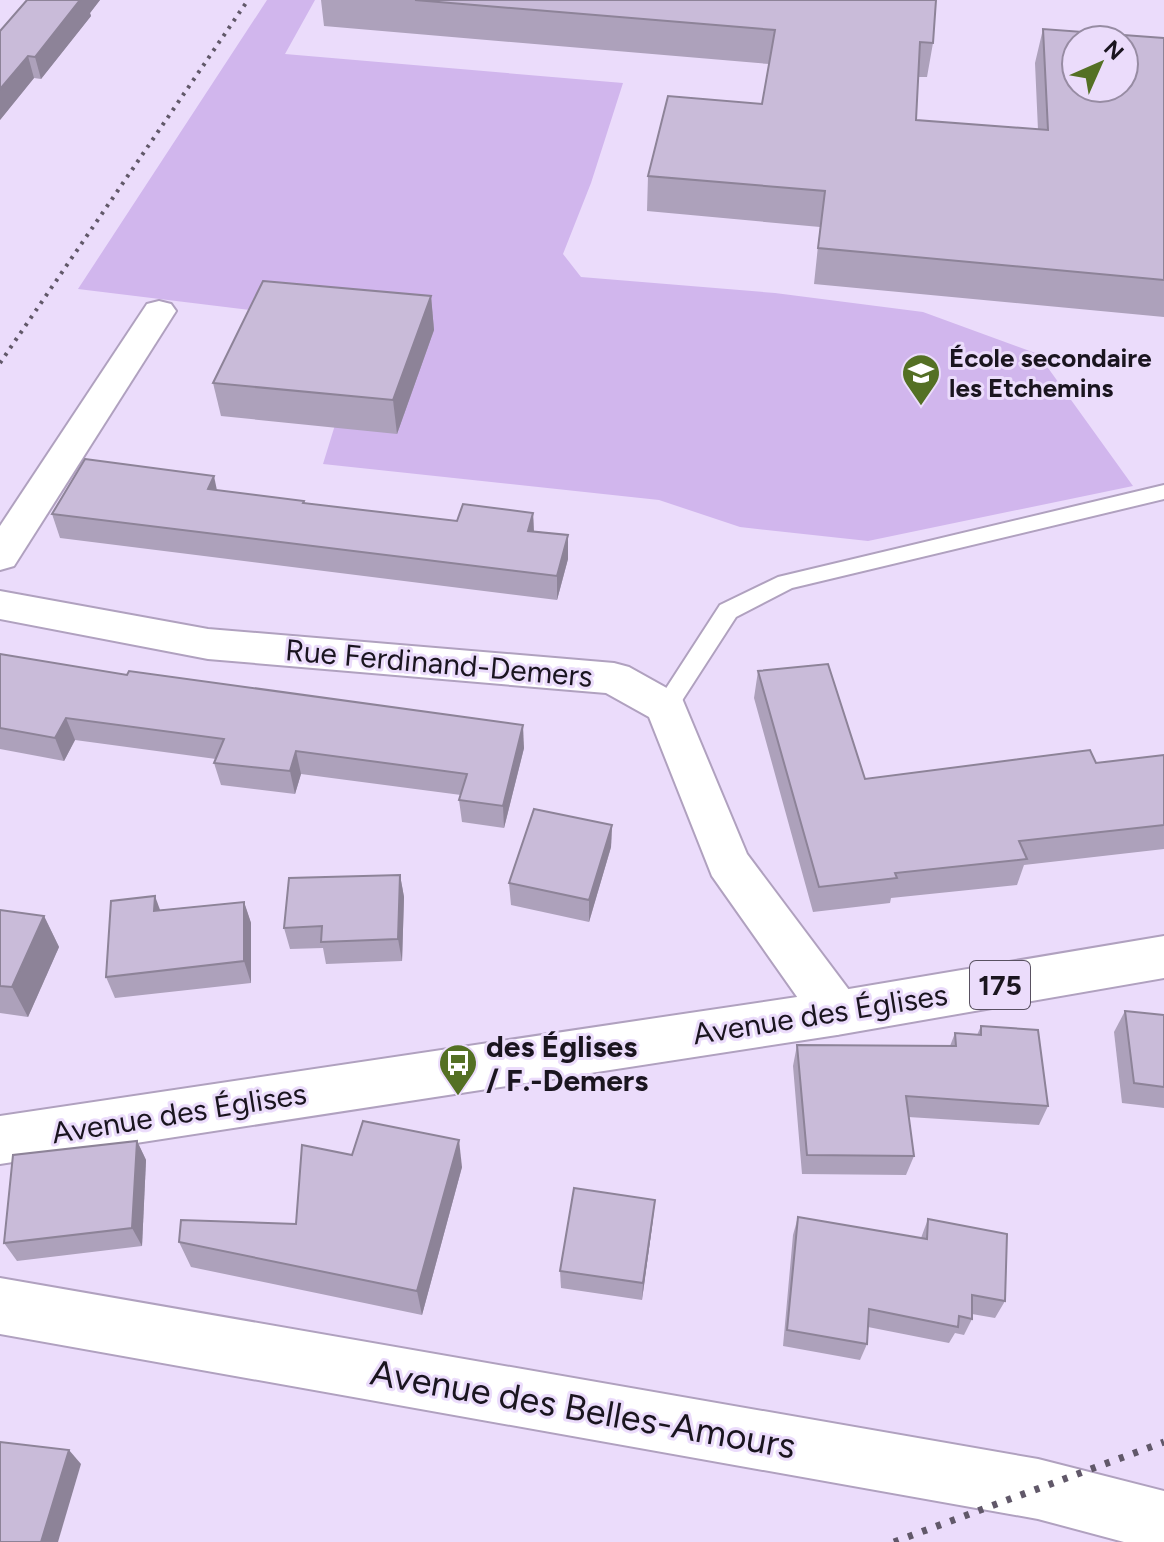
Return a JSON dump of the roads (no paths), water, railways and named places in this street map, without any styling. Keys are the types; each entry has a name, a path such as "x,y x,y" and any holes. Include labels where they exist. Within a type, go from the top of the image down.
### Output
{"street":[{"path":"0,556 159,311"},
{"name":"Rue Ferdinand-Demers","path":"0,605 208,644 614,678 666,707"},
{"path":"666,707 728,863 837,1013"},
{"name":"Avenue des Églises","path":"0,1140 837,1013 1164,957"},
{"name":"Avenue des Belles-Amours","path":"0,1306 1038,1489 1164,1522"}],"lane":[{"path":"666,707 728,611 786,582 1164,492"}],"railway":[{"path":"0,363 248,0"},
{"path":"894,1542 1164,1442"}],"place":[{"name":"École secondaire les Etchemins","path":"921,407"},
{"name":"des Églises / F.-Demers","path":"458,1097"}]}
